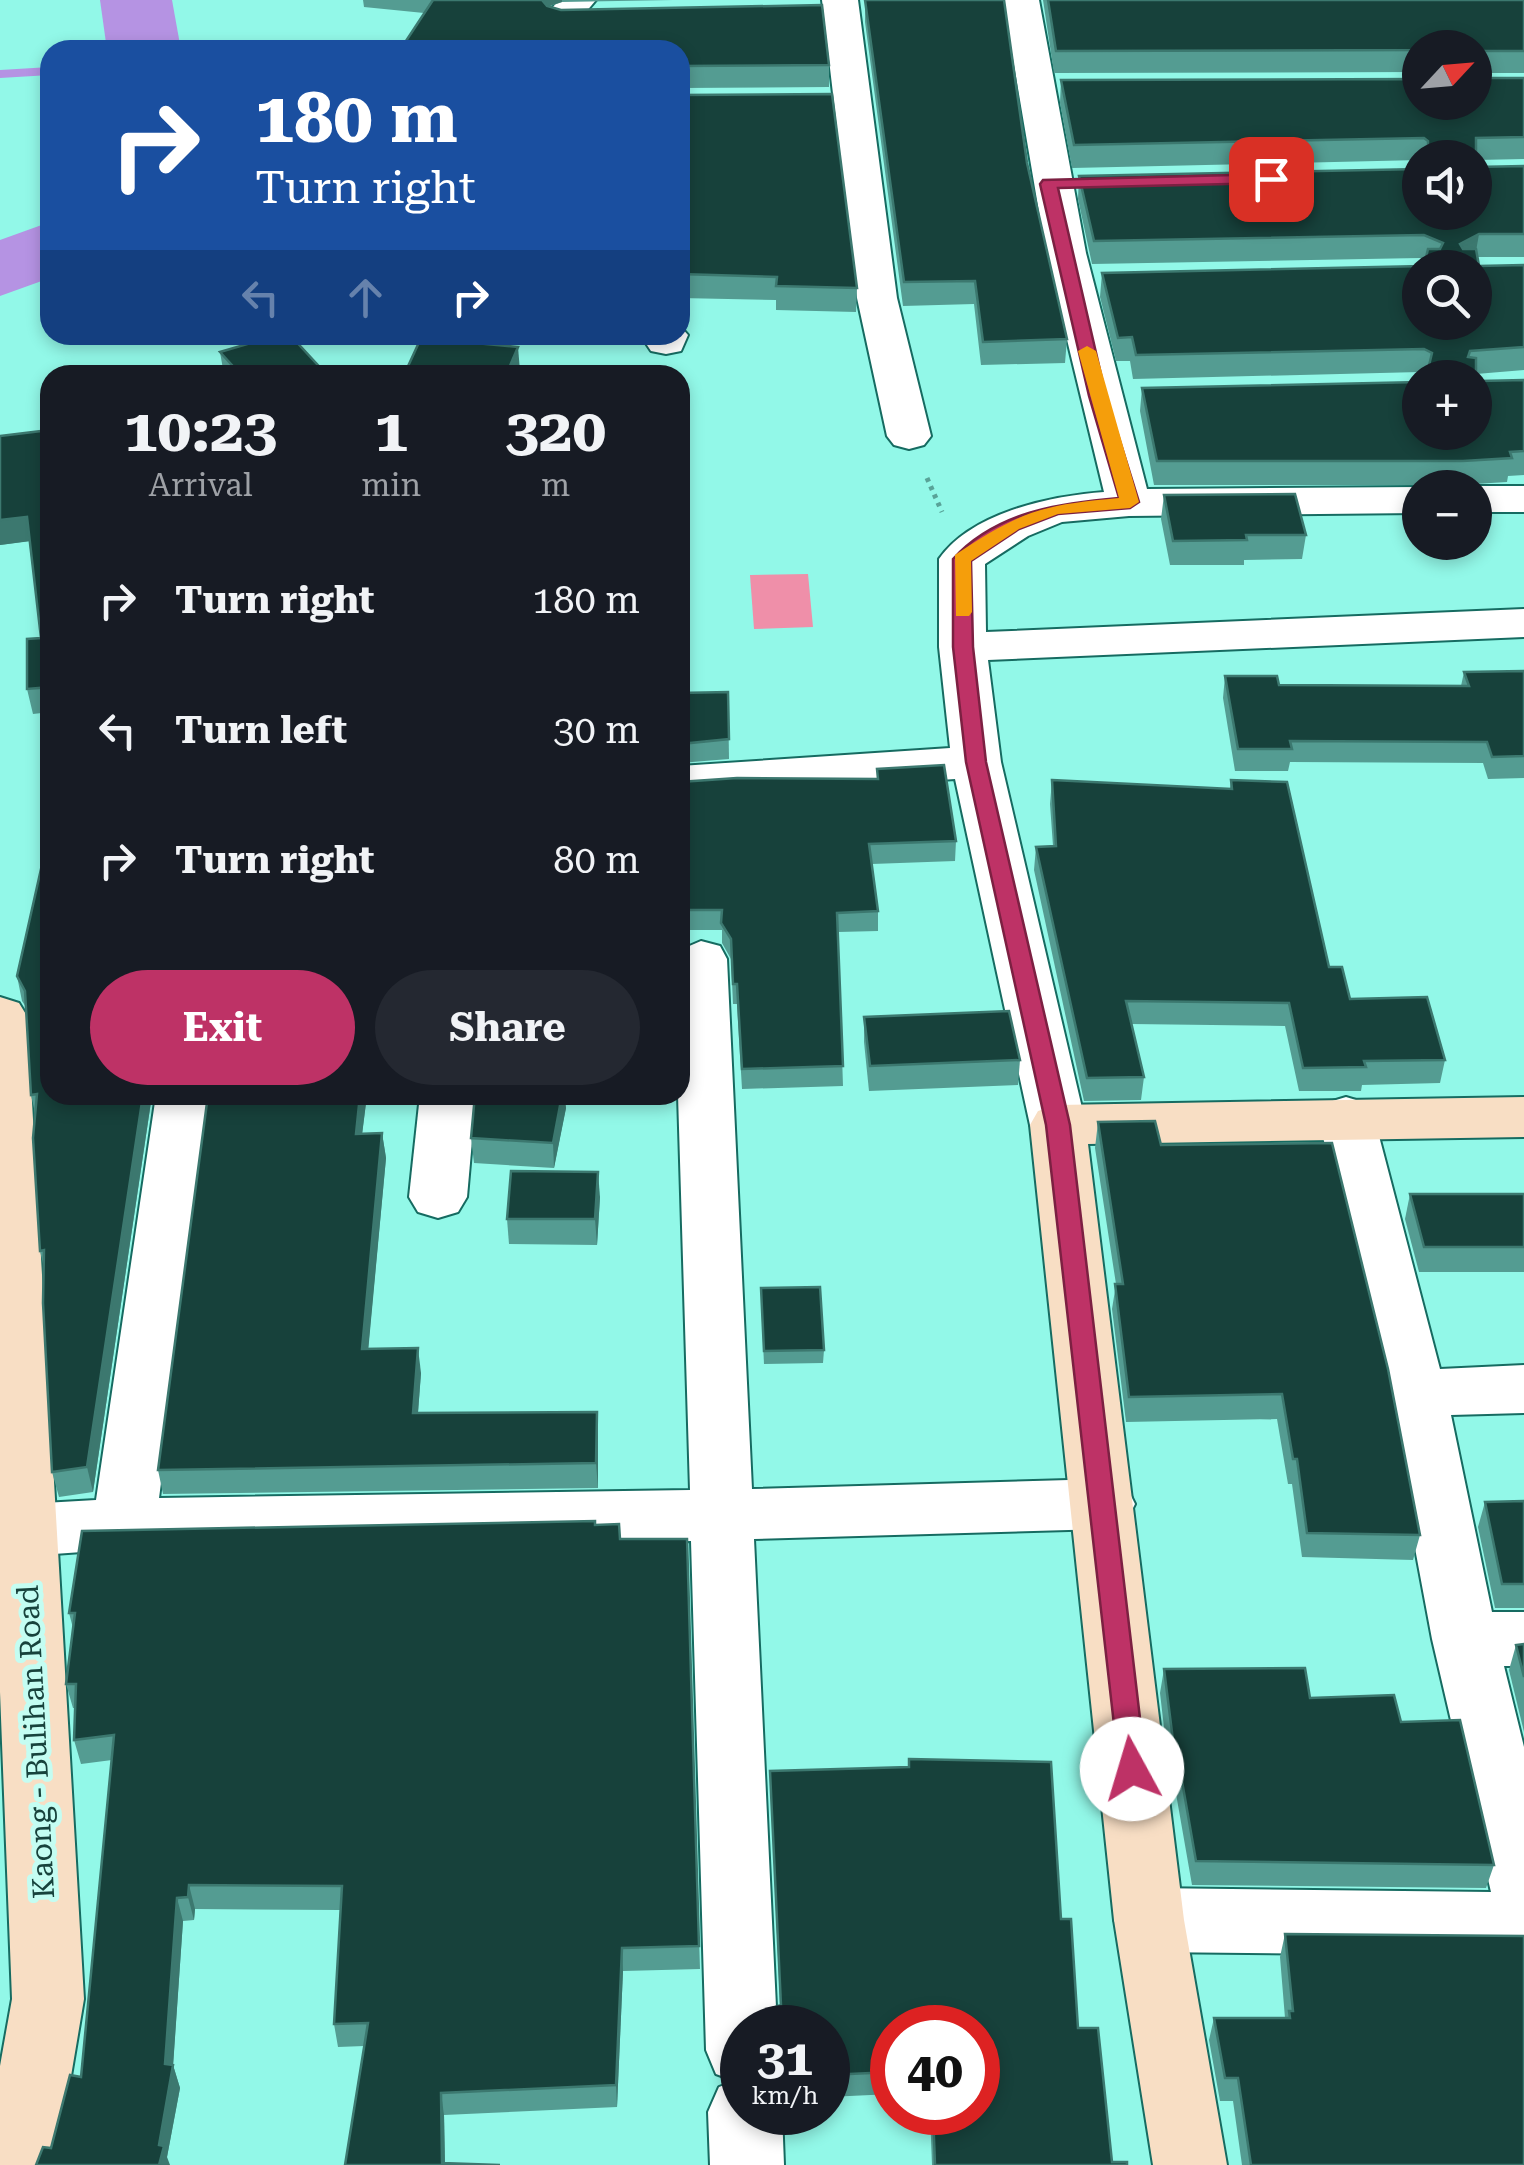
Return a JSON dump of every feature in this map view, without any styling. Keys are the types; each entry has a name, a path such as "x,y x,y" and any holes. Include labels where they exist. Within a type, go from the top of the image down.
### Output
{"street":[{"path":"1021,0 1053,88 1068,183 1116,396 1130,502"},
{"path":"802,13 841,6 836,102 908,436"},
{"path":"546,40 581,11"},
{"path":"1492,500 1524,499"},
{"path":"1190,2165 1149,1920 1058,1125 976,762 963,647 962,559 1012,526 1054,509 1130,502 1402,500"},
{"path":"963,647 1524,622"},
{"path":"690,781 976,762"},
{"path":"701,959 740,2005"},
{"name":"Kaong - Bulihan Road","path":"0,1016 48,2000 19,2165"},
{"path":"124,1524 183,1105"},
{"path":"438,1197 447,1105"},
{"path":"1058,1125 1524,1116"},
{"path":"1346,1117 1416,1393 1495,1639 1524,1889"},
{"path":"1416,1393 1524,1389"},
{"path":"26,1530 124,1524 722,1516 1104,1504"},
{"path":"1149,1920 1524,1924"},
{"path":"746,2135 747,2165"}],"path":[{"path":"908,436 962,559"}],"shaded area":[{"path":"808,574 813,627 754,629 750,575"}],"building":[{"path":"433,0 542,0 561,10 822,5 829,65 690,66 690,40 407,40"},
{"path":"865,0 1004,0 1027,163 1067,339 983,342 975,281 904,282"},
{"path":"1048,0 1524,0 1524,51 1492,51 1492,30 1402,30 1402,50 1056,51"},
{"path":"1492,78 1524,78 1524,137 1074,145 1061,80 1402,79 1402,120 1492,120"},
{"path":"832,94 857,288 776,286 777,277 690,274 690,95"},
{"path":"1524,166 1524,234 1479,234 1460,244 1463,249 1476,250 1428,250 1440,249 1443,243 1424,235 1094,241 1079,176 1402,169 1402,230 1492,230 1492,167"},
{"path":"1524,265 1524,347 1470,351 1468,357 1476,360 1430,360 1432,353 1424,349 1136,355 1132,337 1118,338 1102,273 1402,266 1402,340 1492,340 1492,266"},
{"path":"244,345 299,345 318,365 232,365 220,352"},
{"path":"418,345 518,347 510,365 409,365"},
{"path":"1524,380 1524,451 1510,452 1512,458 1463,461 1157,461 1142,388 1402,382 1402,450 1492,450 1492,381"},
{"path":"40,431 40,629 27,517 0,520 0,436"},
{"path":"1295,494 1306,535 1173,541 1164,495"},
{"path":"40,638 40,688 27,689 27,639"},
{"path":"1524,671 1524,756 1492,757 1487,742 1290,741 1292,749 1238,749 1225,676 1277,676 1279,685 1469,686 1464,672"},
{"path":"728,692 729,739 690,743 690,693"},
{"path":"944,765 956,841 869,844 878,911 837,913 843,1066 742,1069 737,984 733,984 731,939 721,923 722,910 690,910 690,781 878,779 877,769"},
{"path":"1052,780 1232,789 1231,780 1287,782 1329,967 1342,967 1350,999 1427,997 1445,1060 1364,1061 1366,1067 1303,1068 1289,1003 1126,1001 1144,1077 1087,1078 1036,847 1056,846"},
{"path":"40,874 40,1105 141,1105 87,1467 52,1472 44,1250 40,1251 33,1138 37,1094 31,1095 25,991 17,976"},
{"path":"1009,1011 1020,1060 870,1066 864,1017"},
{"path":"207,1105 359,1105 356,1134 382,1133 362,1349 418,1348 413,1413 597,1412 596,1463 158,1470"},
{"path":"474,1105 560,1105 553,1143 471,1138"},
{"path":"1155,1121 1161,1145 1332,1143 1388,1369 1420,1535 1307,1533 1297,1459 1293,1459 1282,1394 1129,1397 1115,1284 1123,1284 1098,1122"},
{"path":"511,1171 598,1172 595,1219 507,1219"},
{"path":"1410,1194 1524,1194 1524,1247 1424,1247"},
{"path":"820,1287 824,1350 764,1351 761,1288"},
{"path":"1524,1501 1524,1584 1502,1584 1485,1502"},
{"path":"595,1521 595,1525 619,1524 620,1539 687,1539 699,1946 622,1948 616,2085 441,2093 442,2163 500,2165 345,2165 368,2023 334,2024 342,1886 189,1885 188,1897 177,1898 165,2064 173,2065 159,2165 36,2165 43,2147 51,2148 70,2075 81,2077 114,1735 74,1740 76,1684 66,1684 75,1613 69,1613 82,1531"},
{"path":"1524,1644 1524,1677 1516,1645"},
{"path":"1305,1668 1310,1698 1394,1695 1401,1722 1460,1720 1494,1865 1196,1861 1176,1764 1164,1669"},
{"path":"909,1759 1051,1762 1061,1919 1071,1919 1078,2028 1098,2028 1112,2162 1127,2165 935,2165 934,2135 1000,2135 1000,2005 870,2005 870,2073 850,2074 850,2005 781,2005 770,1771 909,1767"},
{"path":"1285,1934 1524,1936 1524,2165 1251,2165 1238,2078 1225,2078 1214,2018 1290,2018 1289,2011 1293,2011"}],"waterway":[{"path":"136,0 142,40"},
{"path":"0,74 40,72"},
{"path":"0,271 40,252"}],"slow traffic":[{"path":"963,612 962,559 1012,526 1054,509 1130,502 1087,351"}],"route":[{"path":"1132,1769 1058,1125 976,762 963,647 962,559 1012,526 1054,509 1130,502 1098,396 1048,184 1271,179"}]}
